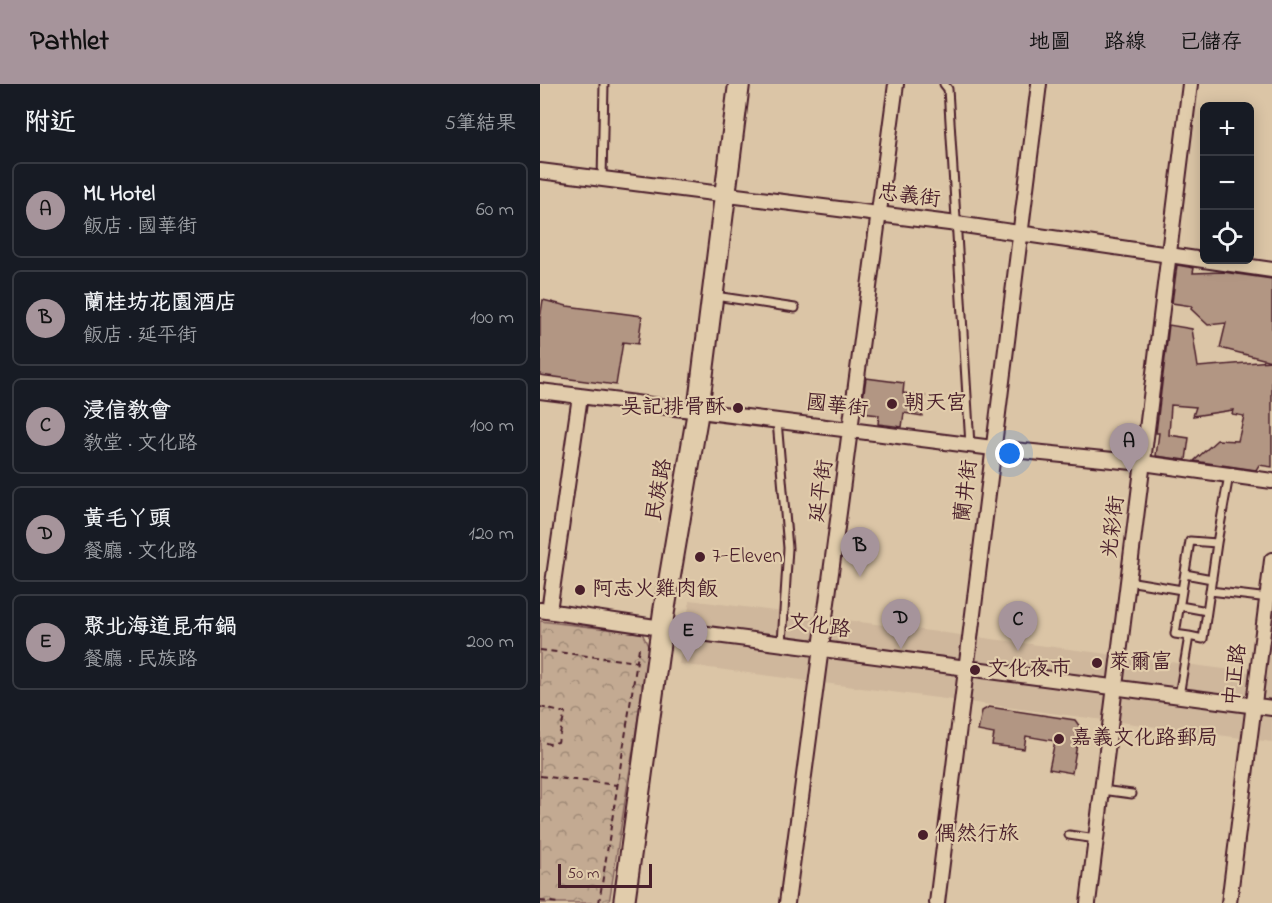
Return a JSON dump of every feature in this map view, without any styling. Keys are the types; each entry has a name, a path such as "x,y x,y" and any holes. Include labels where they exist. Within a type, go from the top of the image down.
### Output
{"main road":[{"name":"民族路","path":"624,903 662,628 698,411 739,84"}],"street":[{"name":"延平街","path":"787,903 896,84"},
{"name":"蘭井街","path":"937,903 1039,84"},
{"name":"光彩街","path":"1088,903 1190,84"},
{"name":"忠義街","path":"540,171 957,224 1272,270"},
{"name":"國華街","path":"540,391 993,448 1143,463 1272,481"},
{"path":"544,610 580,396"},
{"name":"中正路","path":"1229,903 1272,560"},
{"name":"文化路","path":"544,610 662,628 1272,708"}],"lane":[{"path":"602,179 604,84"},
{"path":"944,84 948,89 970,445"},
{"path":"713,295 795,308"},
{"path":"777,421 788,548 782,643"},
{"path":"1217,543 1190,540 1175,634 1203,639 1229,475"},
{"path":"1185,574 1212,579"},
{"path":"1128,581 1182,590"},
{"path":"1210,591 1269,597"},
{"path":"1180,606 1207,611"},
{"path":"1179,696 1189,636"},
{"path":"1102,790 1132,794"},
{"path":"1069,835 1096,839"}],"path":[{"path":"599,903 639,648"},
{"path":"540,650 637,662"},
{"path":"540,707 564,713 558,742 549,744 540,741"},
{"path":"540,776 617,785"},
{"path":"540,901 560,903"}],"shaded area":[{"name":"文化夜市","path":"690,600 1263,674 1272,613 1272,742 679,664"}],"green space":[{"path":"540,621 642,633 649,648 609,903 540,903"}],"building":[{"path":"1177,265 1194,268 1193,273 1223,272 1272,279 1272,467 1259,465 1256,470 1194,461 1217,440 1238,441 1244,416 1232,414 1233,410 1193,416 1196,407 1171,405 1169,435 1189,438 1186,460 1156,456 1159,433 1156,433 1169,325 1192,329 1198,367 1271,361 1220,348 1226,323 1208,325 1191,309 1192,306 1172,303"},
{"path":"543,300 567,306 642,316 638,344 623,342 616,385 540,375 540,319"},
{"name":"朝天宮","path":"866,378 904,383 903,393 925,396 922,416 904,413 902,427 878,424 879,415 861,413"},
{"name":"嘉義文化路郵局","path":"989,707 1075,720 1080,727 1072,773 1049,769 1055,741 1026,736 1024,749 992,745 994,734 978,731 982,711"}],"place":[{"name":"朝天宮","path":"892,404"},
{"name":"吳記排骨酥","path":"738,408"},
{"name":"ML Hotel","path":"1129,473"},
{"name":"7-Eleven","path":"700,557"},
{"name":"蘭桂坊花園酒店","path":"860,577"},
{"name":"阿志火雞肉飯","path":"580,590"},
{"name":"黃毛丫頭","path":"901,649"},
{"name":"浸信教會","path":"1018,651"},
{"name":"聚北海道昆布鍋","path":"688,662"},
{"name":"萊爾富","path":"1097,663"},
{"name":"文化夜市","path":"975,670"},
{"name":"嘉義文化路郵局","path":"1059,739"},
{"name":"偶然行旅","path":"923,835"}]}
